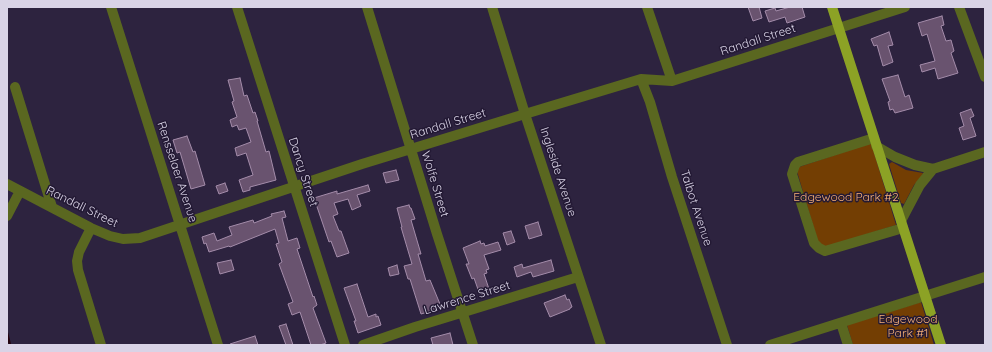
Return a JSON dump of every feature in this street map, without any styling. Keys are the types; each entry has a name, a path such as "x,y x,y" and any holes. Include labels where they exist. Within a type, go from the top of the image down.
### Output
{"main road":[{"path":"832,7 941,345"}],"street":[{"name":"Rensselaer Avenue","path":"111,7 218,345"},
{"name":"Dancy Street","path":"237,7 345,345"},
{"name":"Wolfe Street","path":"366,7 473,345"},
{"name":"Ingleside Avenue","path":"492,7 525,114 601,345"},
{"path":"647,7 672,81"},
{"name":"Randall Street","path":"7,184 91,228 110,236 123,239 140,238 294,186 525,114 641,79 672,81 905,7"},
{"path":"959,7 985,77"},
{"name":"Talbot Avenue","path":"641,79 650,102 672,177 727,345"},
{"path":"15,87 52,207"},
{"path":"933,169 920,185 902,224 825,250 819,248 814,243 792,174 795,165 798,162 875,142 895,157 915,165 933,169 985,152"},
{"path":"7,216 20,191"},
{"path":"91,228 79,252 77,261 78,270 101,345"},
{"name":"Lawrence Street","path":"363,345 415,327 578,277"},
{"path":"770,345 985,277"},
{"path":"841,323 848,345"}],"green space":[{"name":"Edgewood Park #2","path":"871,143 896,225 820,249 796,168"},
{"path":"892,162 906,170 923,173 914,185 904,204 901,203 889,164"},
{"name":"Edgewood Park #1","path":"921,302 934,345 853,345 847,325"}],"building":[{"path":"748,7 759,7 762,18 753,21"},
{"path":"790,7 802,7 805,17 787,23 785,17 769,22 765,11 775,8 776,11"},
{"path":"942,16 944,25 941,26 946,41 951,40 954,51 951,53 958,73 938,79 935,68 922,72 920,65 935,61 927,34 922,36 918,23"},
{"path":"889,32 893,45 888,46 893,62 883,66 877,45 874,46 871,39"},
{"path":"898,75 905,97 909,95 913,108 895,113 893,109 890,110 888,102 890,101 882,79"},
{"path":"240,78 244,96 247,95 253,113 255,112 266,152 269,151 276,180 250,187 250,190 243,192 239,180 253,175 246,153 237,156 235,148 251,142 246,128 239,130 237,125 232,127 230,120 237,117 232,102 234,101 228,80"},
{"path":"971,109 974,116 970,118 976,136 963,140 959,128 964,126 960,113"},
{"path":"187,136 193,152 195,151 205,185 191,189 180,152 177,153 173,140"},
{"path":"396,170 399,180 386,183 383,173"},
{"path":"225,183 228,191 219,194 216,186"},
{"path":"368,185 370,191 357,195 361,206 352,210 348,199 334,203 338,214 333,216 339,231 341,231 349,253 337,257 331,241 329,242 314,198 337,191 337,194"},
{"path":"409,205 415,219 411,220 421,254 418,254 426,281 430,280 440,304 437,305 438,309 421,314 410,279 408,279 404,266 412,264 397,208"},
{"path":"284,211 286,217 282,218 288,241 297,238 300,248 297,249 317,305 313,308 326,343 320,345 311,345 300,312 292,315 288,304 293,302 279,264 282,262 276,244 279,243 275,229 230,247 229,246 209,252 202,237 214,233 217,241 232,235 229,227 253,220 254,223 272,216 271,214"},
{"path":"538,222 542,235 529,239 525,226"},
{"path":"511,231 515,242 507,245 503,233"},
{"path":"480,241 481,244 484,243 485,246 498,242 501,250 484,255 489,269 486,270 487,273 484,274 490,292 480,295 474,278 472,279 466,264 469,264 463,248"},
{"path":"231,260 234,270 220,274 217,263"},
{"path":"551,260 554,271 533,277 531,272 517,277 514,267 522,264 523,268"},
{"path":"397,265 399,274 390,276 388,268"},
{"path":"357,284 368,317 376,314 376,317 378,316 381,325 358,333 354,321 356,321 344,288"},
{"path":"565,295 567,300 569,299 572,307 550,317 544,303"},
{"path":"286,324 293,345 286,345 279,326"},
{"path":"450,333 453,345 433,345 431,338"},
{"path":"255,336 258,345 230,344"}],"waterway":[{"path":"7,333 10,345"}]}
